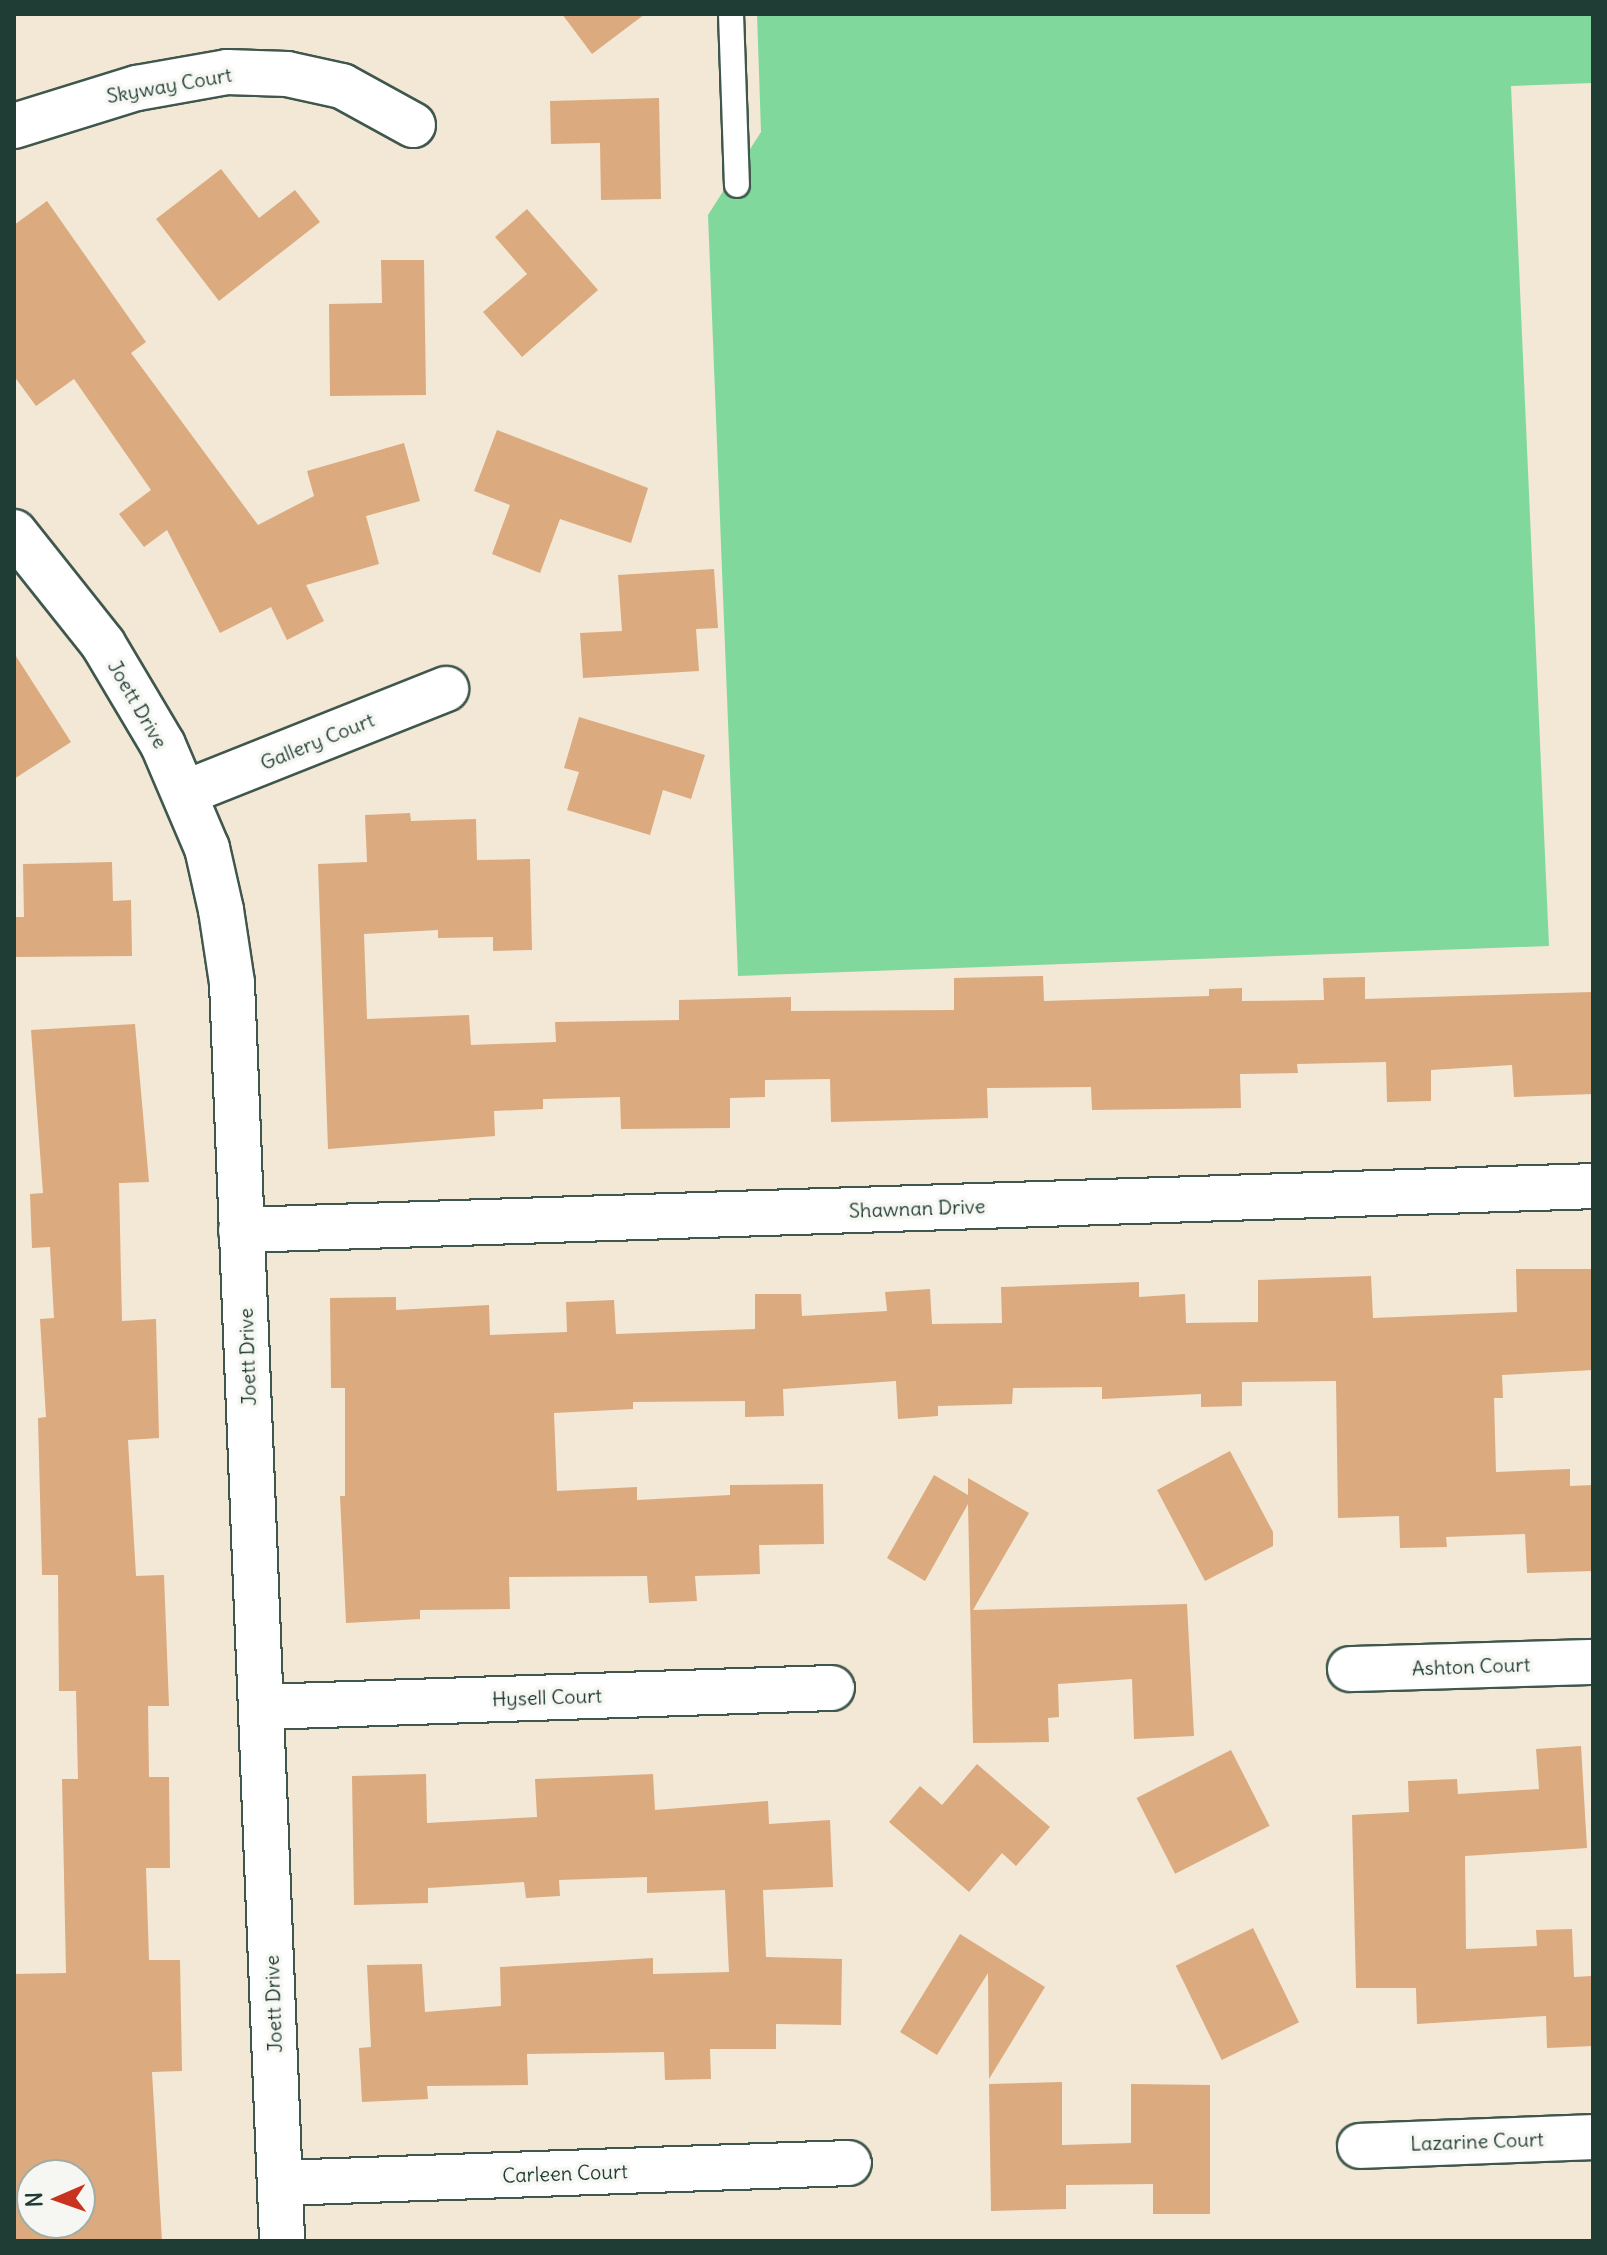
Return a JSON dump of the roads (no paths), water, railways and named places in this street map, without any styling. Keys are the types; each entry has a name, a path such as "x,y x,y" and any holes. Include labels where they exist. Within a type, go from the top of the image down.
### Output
{"street":[{"name":"Skyway Court","path":"14,126 137,88 227,72 287,74 342,86 413,125"},
{"name":"Joett Drive","path":"14,532 103,644 187,792 211,863 232,983 282,2241"},
{"name":"Gallery Court","path":"187,792 446,689"},
{"name":"Shawnan Drive","path":"241,1230 1593,1186"},
{"name":"Ashton Court","path":"1350,1669 1593,1662"},
{"name":"Hysell Court","path":"262,1707 832,1688"},
{"name":"Lazarine Court","path":"1360,2146 1593,2137"},
{"name":"Carleen Court","path":"280,2183 849,2163"}],"lane":[{"path":"731,14 737,185"}]}
